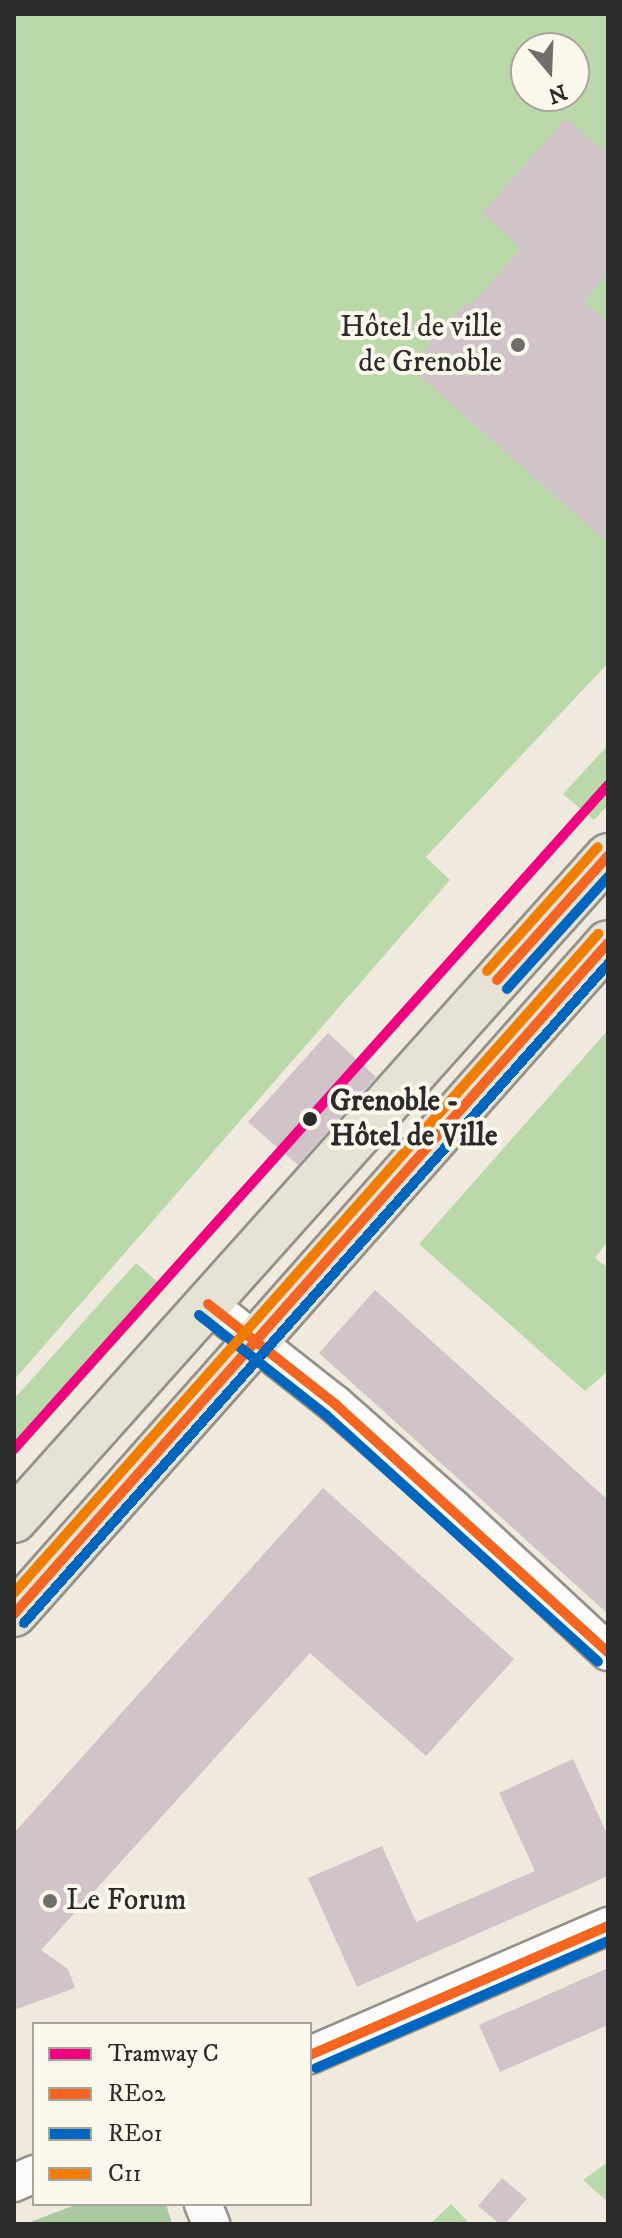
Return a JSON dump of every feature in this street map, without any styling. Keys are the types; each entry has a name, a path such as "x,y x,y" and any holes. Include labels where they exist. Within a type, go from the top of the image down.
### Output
{"main road":[{"path":"14,1520 608,856"},
{"path":"14,1614 606,949"}],"street":[{"path":"208,1304 452,1507 608,1652"},
{"path":"312,2054 608,1926"}],"green space":[{"path":"14,14 608,14 608,663 426,857 450,880 14,1380"},
{"path":"608,745 608,805 594,820 563,794"},
{"path":"608,1030 608,1241 595,1258 608,1268 608,1371 585,1391 419,1244"},
{"path":"136,1263 165,1289 14,1457 14,1399"},
{"path":"608,2162 608,2202 583,2180"},
{"path":"451,2204 470,2224 430,2224"},
{"path":"73,2206 167,2206 172,2224 25,2224"}],"building":[{"name":"Hôtel de ville de Grenoble","path":"566,118 608,155 608,273 584,301 608,323 608,543 409,367 465,303 469,307 521,248 482,213"},
{"path":"328,1033 376,1077 298,1165 248,1122"},
{"path":"375,1290 608,1500 608,1614 319,1353"},
{"path":"323,1488 514,1659 426,1756 310,1653 41,1950 68,1969 75,1988 14,2010 14,1833"},
{"path":"573,1759 608,1836 608,1876 357,1987 308,1878 382,1846 416,1922 535,1871 499,1793"},
{"path":"608,1968 608,2025 500,2072 479,2025"},
{"path":"502,2178 527,2199 505,2224 500,2224 478,2206"}],"tram line":[{"name":"C","path":"14,1449 608,785"}],"transit line":[{"name":"C11","path":"487,971 598,847"},
{"name":"RE02","path":"497,980 608,856"},
{"name":"RE01","path":"507,989 608,877"},
{"name":"C11","path":"14,1593 598,934"},
{"name":"RE02","path":"14,1614 608,943"},
{"name":"RE01","path":"24,1623 608,964"},
{"name":"RE02","path":"208,1304 335,1404 608,1652"},
{"name":"RE01","path":"199,1315 326,1415 598,1662"},
{"name":"RE02","path":"312,2054 608,1926"},
{"name":"RE01","path":"316,2068 608,1941"}],"place":[{"name":"Hôtel de ville de Grenoble","path":"518,345"},
{"name":"Grenoble - Hôtel de Ville","path":"310,1119"},
{"name":"Le Forum","path":"50,1901"}]}
